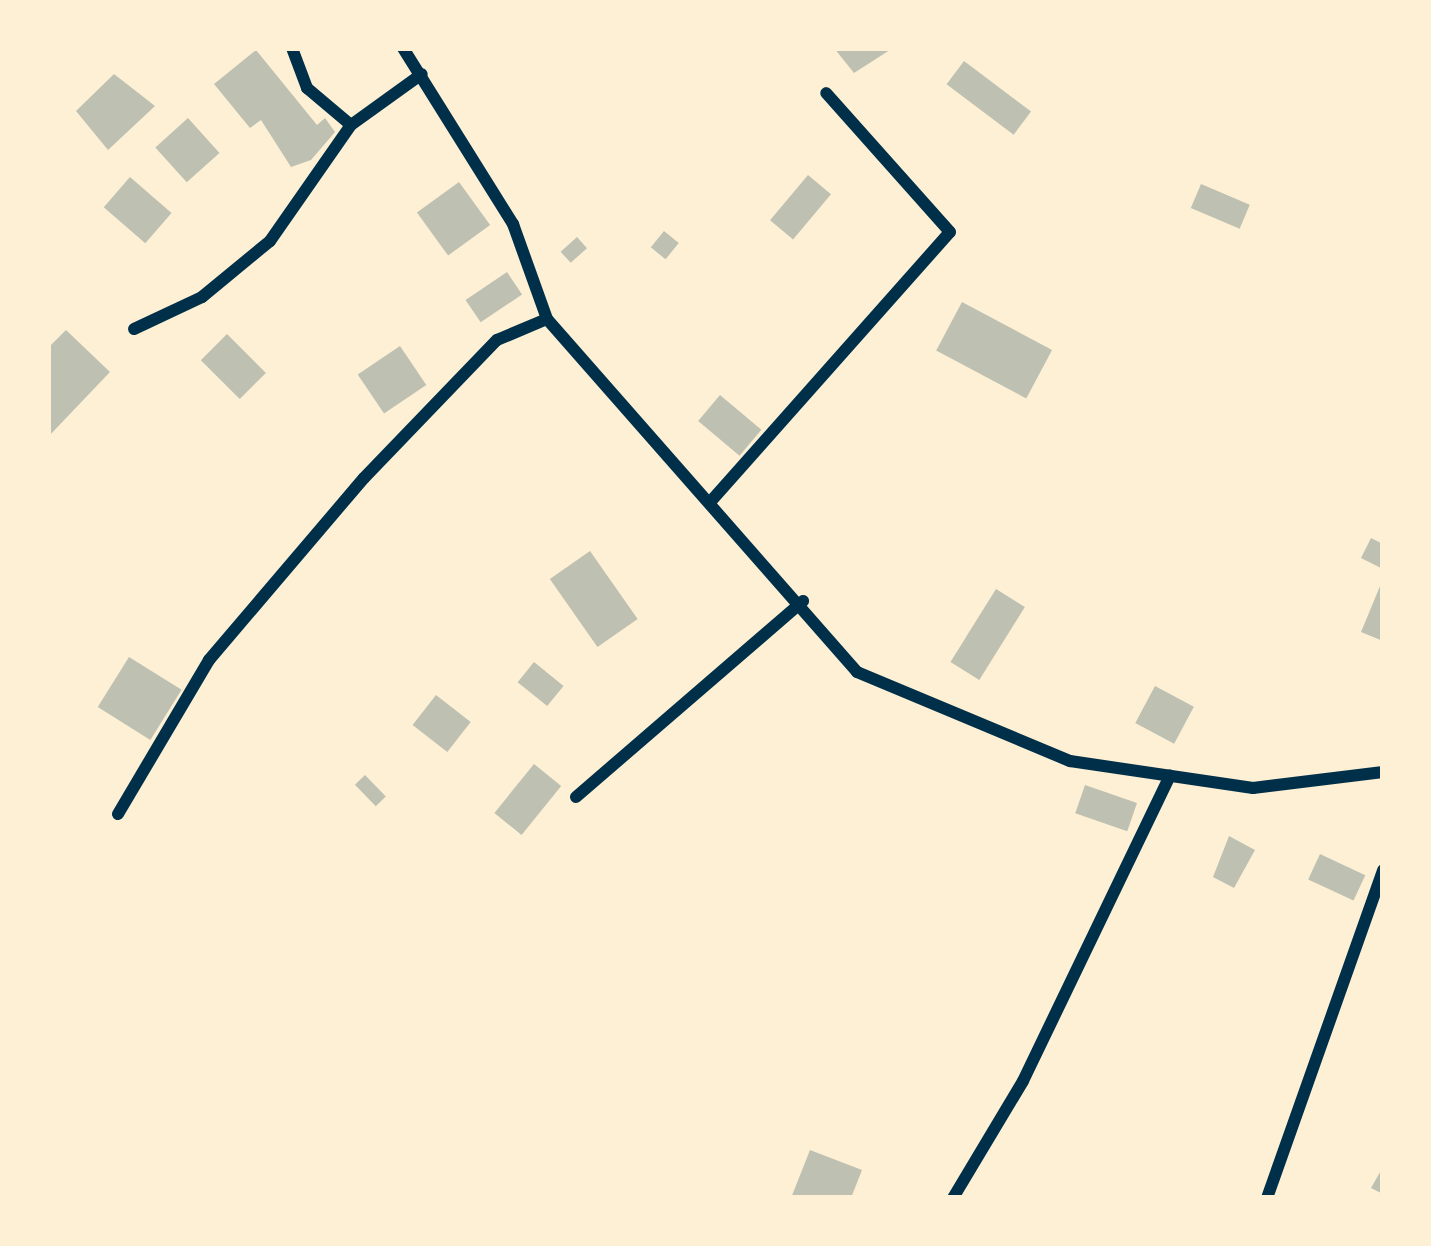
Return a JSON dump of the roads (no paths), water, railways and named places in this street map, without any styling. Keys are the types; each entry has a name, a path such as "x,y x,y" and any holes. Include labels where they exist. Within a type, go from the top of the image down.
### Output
{"street":[{"path":"292,48 307,88 351,125"},
{"path":"403,48 513,224 547,320 803,601 857,672 1070,761 1252,788 1383,772"},
{"path":"134,329 202,297 270,241 351,125 422,74"},
{"path":"712,500 950,232 826,93"},
{"path":"118,814 209,660 364,478 497,340 547,320"},
{"path":"576,796 803,601"},
{"path":"953,1198 1023,1082 1170,776"},
{"path":"1267,1198 1383,870"}]}
